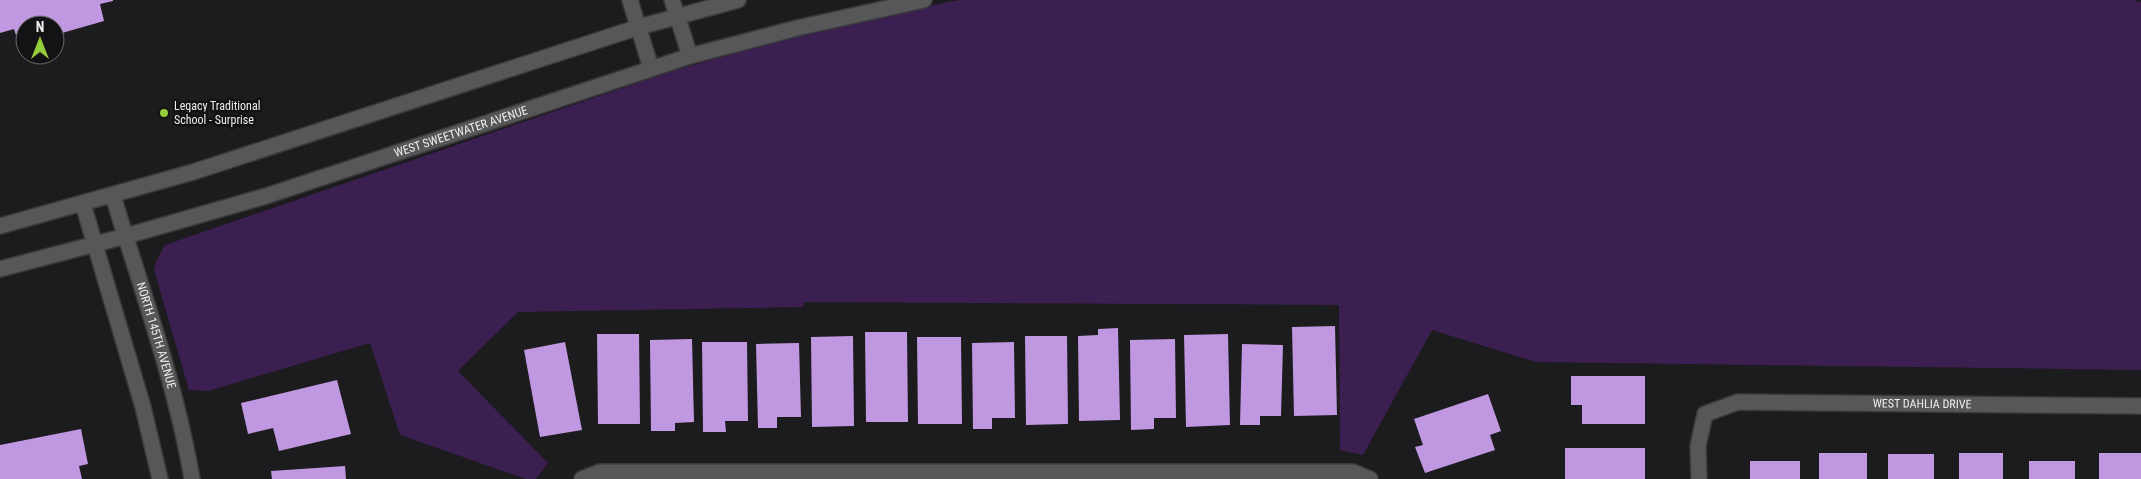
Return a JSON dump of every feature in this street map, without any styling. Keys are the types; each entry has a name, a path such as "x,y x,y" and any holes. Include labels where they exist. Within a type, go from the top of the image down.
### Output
{"street":[{"path":"630,0 651,68"},
{"path":"672,0 690,56"},
{"path":"0,226 113,196 285,143 678,16 738,0"},
{"name":"WEST SWEETWATER AVENUE","path":"0,269 126,236 266,196 690,56 797,28 924,0"},
{"name":"NORTH 145TH AVENUE","path":"113,196 170,385 187,450 192,479"},
{"path":"83,204 143,407 160,479"},
{"name":"WEST DAHLIA DRIVE","path":"1698,479 1698,446 1705,414 1738,402 2141,406"},
{"path":"582,479 600,472 1352,472 1370,479"}],"shaded area":[{"path":"959,0 2132,0 2141,2 2141,370 1536,362 1432,330 1363,455 1340,450 1339,305 804,302 803,307 518,312 458,371 548,463 536,479 526,479 400,435 370,343 208,391 189,390 154,270 165,245 672,71 815,32"}],"building":[{"path":"0,0 113,0 100,4 104,21 65,32 65,15 15,15 15,32 14,29 0,33"},
{"path":"1335,326 1337,415 1294,416 1292,327"},
{"path":"1118,328 1120,420 1079,421 1078,336 1098,335 1098,329"},
{"path":"865,332 907,332 908,422 866,422"},
{"path":"597,334 639,334 640,424 598,424"},
{"path":"1228,334 1230,425 1186,427 1184,335"},
{"path":"853,336 854,426 812,427 811,337"},
{"path":"1025,336 1067,336 1068,424 1026,425"},
{"path":"917,337 961,337 962,424 918,424"},
{"path":"692,339 694,422 675,423 675,431 651,431 650,340"},
{"path":"1175,339 1176,418 1154,418 1154,429 1131,430 1130,340"},
{"path":"565,342 582,430 540,437 524,350"},
{"path":"702,342 747,342 748,421 725,421 726,432 703,432"},
{"path":"1014,342 1015,418 992,418 992,429 973,429 972,343"},
{"path":"799,343 801,417 777,417 777,428 758,428 756,344"},
{"path":"1242,344 1283,345 1281,416 1260,416 1260,425 1240,425"},
{"path":"1571,376 1645,376 1645,424 1582,424 1582,405 1571,405"},
{"path":"337,380 351,434 279,451 273,428 248,434 241,403"},
{"path":"1488,394 1501,431 1490,435 1495,450 1425,473 1415,447 1423,445 1414,419"},
{"path":"81,429 88,464 79,466 82,479 0,479 0,445"},
{"path":"1565,448 1645,448 1645,479 1565,479"},
{"path":"1819,453 1867,453 1867,479 1819,479"},
{"path":"1959,453 2003,453 2003,479 1959,479"},
{"path":"2099,453 2141,453 2141,479 2099,479"},
{"path":"1888,454 1934,454 1934,479 1888,479"},
{"path":"1750,461 1800,461 1800,479 1750,479"},
{"path":"2029,461 2075,461 2075,479 2029,479"},
{"path":"345,466 346,479 272,479 271,471"}],"place":[{"name":"Legacy Traditional School - Surprise","path":"164,113"}]}
